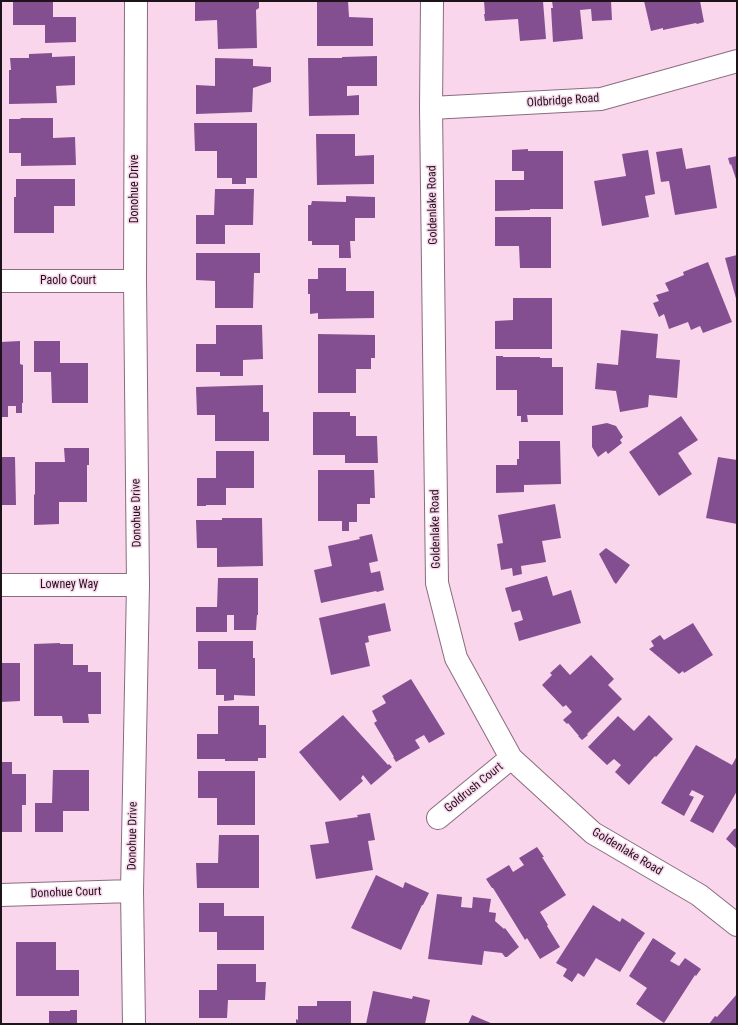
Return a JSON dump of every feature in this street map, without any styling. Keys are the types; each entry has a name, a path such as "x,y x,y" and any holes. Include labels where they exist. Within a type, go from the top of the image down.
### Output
{"street":[{"name":"Donohue Drive","path":"134,1024 132,891 138,585 135,281 136,1"},
{"name":"Goldenlake Road","path":"432,1 431,108 437,583 456,658 511,758 593,833 699,895 737,925"},
{"name":"Oldbridge Road","path":"431,108 601,99 737,61"},
{"name":"Paolo Court","path":"1,281 135,281"},
{"name":"Lowney Way","path":"1,585 138,585"},
{"name":"Goldrush Court","path":"438,818 511,758"},
{"name":"Donohue Court","path":"1,895 132,891"}],"building":[{"path":"13,1 53,1 53,17 76,17 76,42 45,43 45,25 13,25"},
{"path":"195,1 259,1 259,8 256,10 257,48 218,49 217,20 195,21"},
{"path":"317,1 348,1 349,17 373,18 373,46 317,46"},
{"path":"484,1 543,1 546,39 520,41 518,19 485,21"},
{"path":"552,1 611,1 612,20 592,21 591,9 580,10 583,39 553,42"},
{"path":"644,1 700,1 704,22 651,31"},
{"path":"52,53 52,57 75,56 75,85 56,86 57,103 9,104 9,70 11,70 10,58 29,58 29,54"},
{"path":"377,56 377,86 347,86 347,96 359,95 359,115 309,116 308,58"},
{"path":"215,58 253,59 253,66 271,67 271,82 253,88 252,112 196,114 196,85 215,86"},
{"path":"20,118 53,118 53,138 75,137 76,165 21,166 21,153 9,153 9,119 21,119"},
{"path":"194,123 257,123 257,178 246,178 246,184 232,184 232,178 217,178 217,151 195,151"},
{"path":"316,134 355,134 355,156 374,155 374,184 317,185"},
{"path":"682,148 686,169 710,165 717,208 675,215 669,181 661,182 656,152"},
{"path":"528,149 528,151 563,151 563,209 495,211 495,180 524,180 524,171 512,171 512,150"},
{"path":"648,150 655,194 645,196 649,217 602,226 594,181 626,176 622,154"},
{"path":"737,156 737,182 728,158"},
{"path":"16,179 75,179 75,206 54,206 54,233 14,233 14,197 16,197"},
{"path":"215,189 254,189 253,225 225,225 225,244 196,244 196,215 214,215"},
{"path":"346,196 375,197 375,218 355,218 355,241 350,241 351,258 339,258 339,245 312,245 312,241 308,241 308,205 311,205 312,201 346,202"},
{"path":"495,217 551,217 551,268 520,268 519,246 495,246"},
{"path":"196,253 260,253 260,273 254,273 253,308 215,308 215,281 196,280"},
{"path":"737,255 737,302 725,258"},
{"path":"708,262 732,322 703,333 700,326 691,330 688,322 669,329 664,314 659,317 653,303 659,301 656,295 669,291 665,283 684,275 683,272"},
{"path":"318,268 346,268 346,291 374,291 374,318 318,319 318,313 310,314 308,279 318,279"},
{"path":"513,298 552,298 552,349 495,349 495,321 513,320"},
{"path":"216,325 262,325 263,359 243,360 243,376 220,376 220,372 196,372 196,344 216,344"},
{"path":"621,330 658,334 656,358 680,360 677,398 649,395 648,407 620,412 616,391 595,389 597,363 618,365"},
{"path":"318,334 375,335 375,358 371,358 371,369 356,369 356,393 318,393"},
{"path":"20,341 20,364 23,365 22,413 16,413 16,406 8,406 8,417 1,417 1,342"},
{"path":"34,341 60,341 60,363 88,363 88,403 52,403 51,372 34,372"},
{"path":"496,356 552,358 552,367 563,367 563,415 527,415 528,422 521,422 521,416 517,416 517,390 496,390"},
{"path":"263,385 263,412 269,412 269,441 215,441 215,415 197,415 196,387"},
{"path":"313,412 350,412 350,416 356,416 356,436 377,436 378,463 345,463 345,455 313,455"},
{"path":"681,416 698,440 678,453 692,474 659,496 629,452"},
{"path":"607,423 616,426 623,437 620,440 622,443 608,454 606,451 598,457 592,447 592,426"},
{"path":"519,441 560,441 561,484 524,485 524,492 496,493 496,465 517,465 517,459 519,459"},
{"path":"64,448 89,448 89,465 87,465 87,502 59,502 59,524 34,525 35,462 65,462"},
{"path":"216,451 254,451 254,488 226,488 226,505 197,506 197,478 216,478"},
{"path":"1,457 15,457 16,505 1,505"},
{"path":"718,457 737,460 737,524 706,518"},
{"path":"318,470 374,470 375,498 370,498 370,504 357,504 357,522 349,522 349,531 342,531 342,521 318,521"},
{"path":"555,504 561,538 542,541 546,562 521,566 522,574 513,576 512,568 501,570 497,544 503,543 498,515"},
{"path":"222,518 262,518 263,566 217,567 217,548 197,548 196,520 222,520"},
{"path":"372,534 378,561 369,563 371,573 380,571 384,590 321,603 314,570 332,566 328,546 360,539 359,537"},
{"path":"606,548 630,565 616,584 599,554"},
{"path":"547,576 553,596 571,590 581,623 519,641 514,623 523,620 520,610 512,612 505,588"},
{"path":"218,578 258,578 258,615 256,630 234,630 234,615 227,615 227,632 196,632 196,607 217,607"},
{"path":"385,603 391,631 368,636 369,642 365,643 370,666 331,675 319,618"},
{"path":"693,623 713,655 684,673 683,671 679,674 649,649 654,646 651,641 660,635 664,640"},
{"path":"198,641 253,641 253,658 255,658 255,696 234,695 234,700 224,701 224,695 216,695 216,669 198,669"},
{"path":"34,644 73,644 73,665 88,665 88,672 101,672 101,714 88,714 89,723 63,723 62,716 34,716"},
{"path":"591,655 614,679 608,685 622,699 582,740 568,723 567,724 563,720 572,712 566,705 563,707 542,685 552,675 550,673 560,664 570,675"},
{"path":"1,663 20,663 20,701 1,702"},
{"path":"411,679 445,734 429,743 424,735 415,740 420,748 396,762 374,723 377,721 372,711 386,703 382,696"},
{"path":"218,706 259,706 259,725 266,725 266,758 258,758 258,761 197,759 197,734 218,734"},
{"path":"343,715 388,765 389,764 392,767 371,785 363,775 361,778 363,781 340,801 299,752"},
{"path":"649,715 673,739 656,757 655,756 629,785 615,772 621,765 614,759 607,765 588,747 618,716 634,731"},
{"path":"696,745 732,765 737,756 737,791 713,833 690,821 704,796 692,790 689,795 694,797 684,816 661,803"},
{"path":"1,762 12,762 12,774 26,774 26,805 22,805 22,832 1,832"},
{"path":"53,770 89,770 89,811 63,811 63,832 35,832 35,803 52,803"},
{"path":"198,771 255,771 255,825 217,825 217,798 198,798"},
{"path":"370,813 375,840 368,841 373,870 316,879 310,845 329,843 325,822 358,817 357,815"},
{"path":"737,827 737,849 726,839"},
{"path":"219,835 259,835 259,888 197,888 196,863 218,863"},
{"path":"537,847 566,895 540,912 560,947 540,959 527,938 525,940 486,879 509,865 513,872 524,865 519,858"},
{"path":"376,875 403,888 405,882 429,893 401,950 351,928"},
{"path":"437,894 462,897 461,907 472,908 473,897 491,899 489,912 496,913 495,921 504,929 505,928 519,947 507,957 505,957 502,953 484,951 482,965 428,959"},
{"path":"199,903 224,903 224,916 264,916 264,950 217,950 217,932 199,932"},
{"path":"593,905 620,922 622,918 645,933 620,972 596,958 584,977 578,973 572,982 563,976 567,969 556,963"},
{"path":"653,938 676,953 670,961 679,966 685,958 701,969 696,976 695,975 664,1023 636,1004 647,988 629,976"},
{"path":"16,942 56,942 56,970 79,970 79,996 16,996"},
{"path":"217,964 256,964 256,982 266,982 265,1000 228,1000 227,1018 199,1018 199,990 217,990"},
{"path":"373,991 412,999 413,996 430,1000 425,1024 366,1024"},
{"path":"737,994 737,1024 709,1024 715,1016 717,1017"},
{"path":"317,1001 351,1001 351,1024 296,1024 296,1019 298,1020 298,1006 317,1006"},
{"path":"77,1010 77,1024 49,1024 49,1011"},
{"path":"472,1015 493,1024 468,1024"}]}
